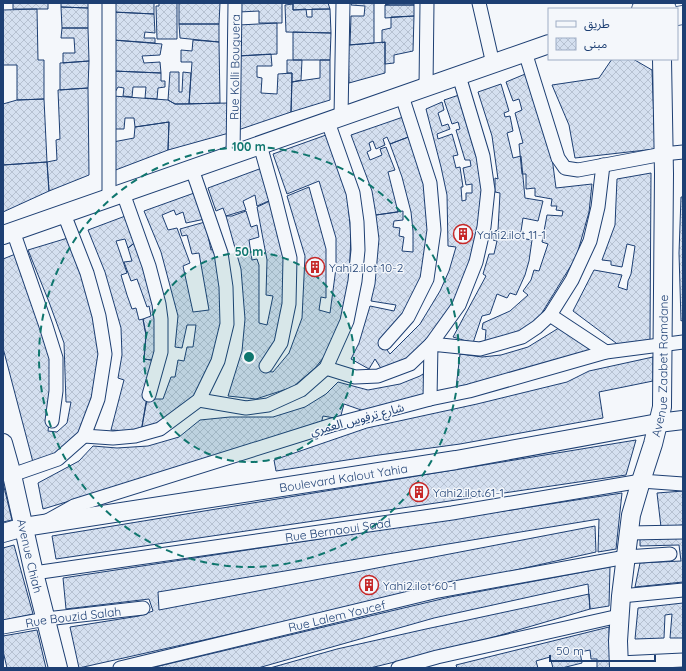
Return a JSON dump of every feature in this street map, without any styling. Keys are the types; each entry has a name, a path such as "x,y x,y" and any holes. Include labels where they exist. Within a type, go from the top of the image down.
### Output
{"main road":[{"path":"642,8 651,3"},
{"path":"657,3 666,8"},
{"path":"8,233 548,44"},
{"name":"Avenue Zaabet Ramdane","path":"619,666 619,616 631,515 653,444 662,407 664,182 662,60"},
{"name":"Boulevard Kalout Yahia","path":"3,533 32,526 456,460 658,423 683,420"},
{"name":"Avenue Chiah","path":"3,444 12,475 32,526 34,573 58,668"}],"street":[{"path":"109,3 116,196 149,266 159,304 161,319 161,352 149,395"},
{"name":"Rue Kolli Bouguera","path":"233,155 235,3"},
{"path":"199,400 246,408 268,405 301,390 326,368 347,321 355,282 358,250 357,222 353,192 334,119 343,3"},
{"path":"426,87 427,3"},
{"path":"479,3 493,64"},
{"path":"525,52 558,158 565,168 578,170 663,154 683,152"},
{"path":"326,368 355,377 378,376 410,364 432,344 459,305 476,262 484,227 488,190 483,156 459,76"},
{"path":"386,343 408,317 427,279 434,230 430,183 402,96"},
{"path":"260,145 290,258 288,312 280,342 266,366"},
{"path":"432,344 480,349 522,337 550,315 572,280 590,241 598,207 603,165"},
{"path":"84,436 113,438 135,436 160,429 199,400 218,361 227,328 226,287 221,253 192,169"},
{"path":"12,475 58,459 84,436 98,399 105,354 99,316 87,273 64,214"},
{"path":"8,233 46,326 56,358 56,391 52,421"},
{"path":"550,315 606,352"},
{"name":"شارع ترفوس العمري","path":"32,526 81,503 332,424 469,391 606,352 683,342"},
{"path":"430,400 432,344"},
{"name":"Rue Bernaoui Saâd","path":"34,573 444,514 641,481 683,484"},
{"path":"629,533 683,532"},
{"name":"Rue Lalem Youcef","path":"120,668 438,591 626,557 670,554"},
{"path":"621,596 683,590"},
{"name":"Rue Bouzid Salah","path":"3,627 46,619 143,608"},
{"path":"398,668 438,663 619,616"},
{"path":"619,666 683,660"}],"building":[{"path":"13,3 48,3 48,9 13,9"},
{"path":"61,3 88,3 88,8 61,7"},
{"path":"113,3 154,3 154,14 113,12"},
{"path":"159,3 177,3 177,39 157,39 156,6 159,6"},
{"path":"179,3 220,3 219,24 179,24"},
{"path":"239,3 282,3 282,23 259,23 259,11 239,12"},
{"path":"293,3 328,3 330,9 293,10"},
{"path":"352,3 374,3 374,43 350,45 351,16 364,16 365,6 351,5"},
{"path":"392,3 414,3 414,5 385,5"},
{"path":"293,4 293,10 306,9 307,17 312,17 312,9 330,9 331,33 286,32 285,5"},
{"path":"385,5 414,5 414,16 385,18"},
{"path":"61,7 88,8 88,28 62,28"},
{"path":"37,9 38,60 44,60 44,99 17,100 17,65 3,65 3,10"},
{"path":"113,12 154,14 155,33 145,32 144,38 155,38 155,43 113,40"},
{"path":"414,16 413,51 394,55 394,63 385,64 385,42 382,43 382,30 391,28 391,17"},
{"path":"277,23 277,54 238,56 239,25"},
{"path":"179,24 219,24 219,42 180,38"},
{"path":"62,28 88,28 89,61 63,63 63,53 75,53 74,38 61,38"},
{"path":"293,32 331,33 330,60 293,60"},
{"path":"113,40 162,44 160,55 142,56 144,63 160,62 161,73 113,71"},
{"path":"193,40 219,42 220,103 189,104 192,62 181,62 181,50 192,51"},
{"path":"385,42 385,73 349,83 348,45"},
{"path":"271,54 272,66 257,66 257,77 262,78 261,93 277,94 278,74 292,73 291,112 238,130 238,56"},
{"path":"287,60 302,60 301,80 292,82 292,73 287,73"},
{"path":"320,60 330,60 330,100 291,112 292,82 320,78"},
{"path":"611,60 635,60 652,70 655,149 575,158 569,125 552,85 599,78"},
{"path":"89,61 88,88 60,90 60,63"},
{"path":"113,71 161,73 161,81 165,81 165,87 158,88 157,99 145,98 146,87 133,87 132,97 123,96 124,88 118,87 113,96"},
{"path":"170,72 179,72 179,92 182,92 183,72 191,73 189,104 175,104 168,100"},
{"path":"530,72 549,135 556,188 592,184 589,212 575,259 540,316 528,328 499,340 485,342 486,330 482,329 483,323 510,311 528,295 523,291 531,280 534,270 539,271 548,244 542,242 547,215 562,216 563,211 556,210 557,206 551,206 552,199 535,196 535,188 526,189 526,174 522,174 519,144 523,143 515,113 522,110 519,99 513,101 506,82"},
{"path":"501,84 509,111 504,113 505,117 510,116 513,131 507,133 513,158 521,156 525,198 543,201 538,221 523,218 520,238 532,240 525,275 516,295 510,293 507,298 497,294 490,314 482,316 473,343 453,337 486,276 483,274 489,254 494,254 497,241 493,240 495,231 498,230 500,193 495,192 495,178 498,179 492,136 478,92"},
{"path":"88,88 89,175 49,191 47,162 57,160 56,140 60,139 58,90"},
{"name":"Yahi2.ilot 11-1","path":"462,94 484,186 477,246 451,312 413,357 382,370 375,359 369,369 351,359 359,343 370,306 394,311 396,305 371,301 375,284 379,239 376,215 403,211 403,220 394,221 393,227 400,228 399,236 404,237 402,251 413,252 411,212 402,177 390,144 411,136 420,162 429,207 425,270 399,325 384,346 390,354 420,324 440,291 449,271 456,247 448,246 447,195 426,109 442,102 444,110 438,113 442,126 448,124 450,129 437,134 438,139 452,134 458,155 453,156 456,168 460,167 463,187 461,187 462,201 466,200 466,193 472,193 472,184 466,185 463,168 471,166 470,160 465,160 456,130 460,129 458,122 452,124 444,100"},
{"path":"113,96 168,100 175,104 229,103 229,133 168,150 169,122 135,127 134,118 125,118 124,129 113,129"},
{"path":"44,99 47,162 3,165 3,104 17,100"},
{"path":"406,116 411,136 390,144 387,137 383,139 385,145 376,149 373,141 369,143 371,150 367,152 370,160 382,155 380,149 386,147 395,170 388,172 398,212 376,215 372,191 351,135"},
{"path":"169,122 168,150 113,171 113,142 134,138 135,127"},
{"name":"Yahi2.ilot 10-2","path":"326,135 347,194 351,234 349,281 342,320 324,357 315,368 293,387 256,399 228,396 242,351 245,319 241,269 226,216 232,216 246,211 251,227 257,225 259,237 249,240 252,260 257,259 259,265 259,323 267,325 273,296 266,295 267,260 257,207 270,201 286,259 284,304 276,339 260,368 263,371 273,372 289,353 302,318 305,256 287,196 309,187 326,249 326,298 321,297 319,310 330,313 336,268 336,238 319,181 287,194 273,154"},
{"path":"47,162 49,191 3,212 3,165"},
{"path":"262,168 271,200 257,206 255,195 243,201 246,210 226,216 223,208 216,211 208,188"},
{"path":"651,173 650,340 620,346 573,311 594,270 622,275 618,287 627,290 635,246 627,244 622,267 611,265 611,261 602,260 615,225 617,179"},
{"path":"197,192 205,219 186,223 183,212 176,215 174,210 162,215 168,230 177,228 190,263 183,266 193,312 209,310 199,253 192,254 187,235 182,236 180,229 205,222 211,250 215,249 226,328 197,394 167,419 144,428 141,432 146,402 153,399 163,399 171,377 175,377 178,360 184,361 187,347 193,347 196,325 187,325 182,348 175,347 178,316 161,252 144,211"},
{"path":"681,197 683,197 683,320 681,321 679,253"},
{"path":"128,215 137,241 128,248 125,239 116,241 127,273 121,275 132,309 136,308 139,320 143,319 146,335 144,359 158,361 146,405 141,432 111,430 124,380 118,378 122,355 121,328 105,272 88,230"},
{"path":"71,237 81,264 100,351 97,394 77,437 58,454 34,466 3,348 3,259 18,253 49,348 53,386 48,431 57,432 67,423 71,402 66,402 64,343 28,250"},
{"path":"137,241 158,328 158,361 144,359 146,335 143,319 151,316 149,306 147,307 137,279 131,281 124,262 132,261 128,248"},
{"path":"562,326 599,350 456,388 460,354 482,357 501,355 528,347"},
{"path":"653,357 653,381 599,392 603,418 460,444 276,471 274,460 367,428 477,404 567,382 589,371"},
{"path":"423,374 426,397 364,411 344,404 340,419 323,416 321,424 43,509 38,483 79,461 93,446 117,448 148,446 179,437 200,420 230,417 273,417 305,407 326,394 338,382 368,390 400,384"},
{"name":"Yahi2.ilot 61-1","path":"636,440 626,475 56,559 52,536"},
{"path":"3,483 12,520 3,522"},
{"path":"683,491 683,525 661,527 657,493"},
{"name":"Yahi2.ilot 60-1","path":"622,493 616,549 598,552 599,519 158,592 159,610 595,526 596,552 79,668 70,627 139,616 153,611 149,599 66,609 63,578"},
{"path":"640,537 683,538 683,582 635,587 640,563 681,561 679,545 640,546"},
{"path":"14,545 33,614 3,620 3,548"},
{"path":"610,567 609,606 590,609 588,584 434,618 258,668 151,668 450,597"},
{"path":"589,594 590,609 477,642 370,668 270,668 337,649"},
{"path":"683,603 683,638 670,638 672,614 665,615 664,638 635,639 638,608"},
{"path":"609,627 610,668 597,668 597,659 591,659 590,650 580,652 582,663 562,668 553,668 550,657 536,661 538,668 457,668 456,665"},
{"path":"37,630 46,668 7,668 3,651 3,636"}],"place":[{"name":"Yahi2.ilot 11-1","path":"463,234"},
{"name":"Yahi2.ilot 10-2","path":"315,267"},
{"name":"Yahi2.ilot 61-1","path":"419,492"},
{"name":"Yahi2.ilot 60-1","path":"369,585"}]}
